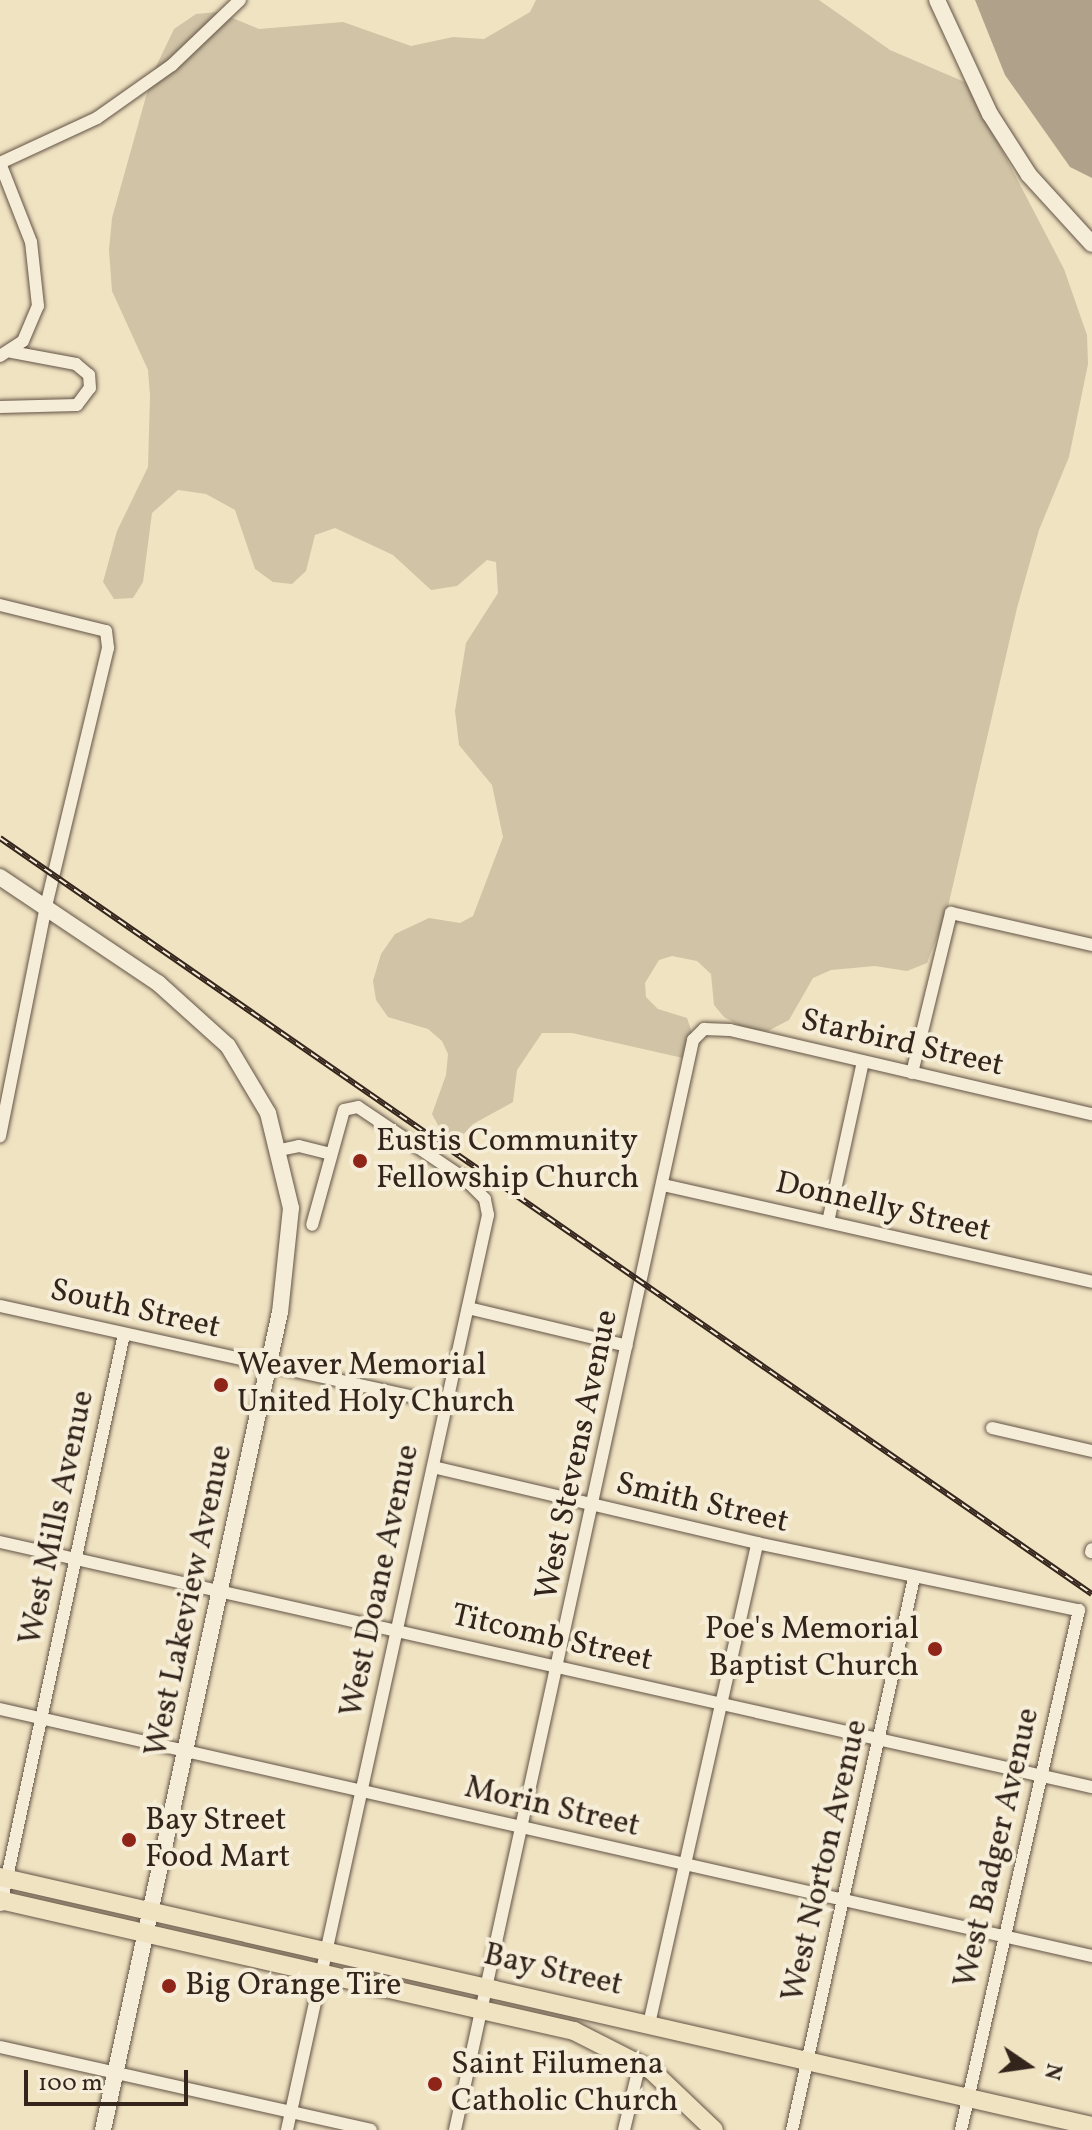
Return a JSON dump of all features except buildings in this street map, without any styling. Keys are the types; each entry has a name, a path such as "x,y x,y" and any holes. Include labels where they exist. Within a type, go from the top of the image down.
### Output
{"main road":[{"name":"Bay Street","path":"3,1878 1092,2126"},
{"name":"Bay Street","path":"1,1903 561,2027 609,2045 640,2063 687,2099 714,2130"}],"street":[{"path":"5,354 33,326 37,287 31,242 0,163 97,118 172,65 240,0"},
{"path":"937,0 990,114 1029,175 1092,244"},
{"path":"0,407 77,405 90,388 89,375 76,364 5,354"},
{"path":"0,605 106,631 108,648 46,906 0,1136"},
{"name":"West Lakeview Avenue","path":"0,877 46,906 207,1023 244,1069 268,1113 280,1150 291,1208 290,1251 269,1367 103,2130"},
{"path":"912,1073 951,913 1092,945"},
{"name":"Starbird Street","path":"701,1030 730,1030 1092,1114"},
{"name":"West Stevens Avenue","path":"455,2130 663,1185 690,1048 701,1030"},
{"path":"828,1222 863,1062"},
{"name":"West Doane Avenue","path":"287,2130 488,1215 485,1199 445,1163 358,1107 344,1110 331,1154"},
{"path":"280,1150 299,1146 331,1154 312,1225"},
{"name":"Donnelly Street","path":"663,1185 1092,1282"},
{"name":"South Street","path":"0,1306 447,1404"},
{"path":"468,1308 627,1346"},
{"name":"West Mills Avenue","path":"1,1903 3,1878 124,1334"},
{"path":"992,1428 1092,1451"},
{"name":"Smith Street","path":"433,1467 914,1578 1000,1590 1079,1610"},
{"name":"Titcomb Street","path":"0,1542 1092,1787"},
{"path":"649,2024 757,1543"},
{"name":"West Norton Avenue","path":"792,2130 914,1578"},
{"name":"West Badger Avenue","path":"961,2130 1079,1610"},
{"name":"Morin Street","path":"0,1709 1092,1956"},
{"path":"0,2047 371,2130"},
{"path":"624,2130 640,2063"}],"shaded area":[{"path":"536,0 819,0 890,50 967,83 1064,269 1087,335 1088,364 1069,457 1039,530 1017,608 947,911 927,963 907,971 875,966 831,970 813,978 789,1020 768,1031 745,1029 724,1017 714,1005 711,974 697,961 672,956 659,960 645,983 646,997 658,1009 687,1018 695,1041 683,1058 572,1033 542,1033 517,1070 513,1102 473,1124 457,1141 444,1136 432,1114 446,1075 448,1054 442,1041 428,1029 388,1017 376,1000 373,981 381,954 395,934 429,918 460,923 473,916 503,837 492,785 459,745 455,711 466,643 498,593 496,562 487,560 457,586 431,590 393,555 335,528 315,535 306,571 292,584 273,582 255,569 235,510 206,494 178,490 152,513 143,582 133,598 114,599 103,582 117,531 148,467 150,396 148,370 112,291 109,250 112,218 152,75 174,29 196,14 218,12 259,29 343,22 411,46 453,37 484,39 530,12"},
{"path":"975,0 1092,0 1092,178 1070,167 1005,75"}],"railway":[{"path":"0,838 1092,1594"}],"place":[{"name":"Eustis Community Fellowship Church","path":"360,1161"},
{"name":"Weaver Memorial United Holy Church","path":"221,1385"},
{"name":"Poe's Memorial Baptist Church","path":"935,1649"},
{"name":"Bay Street Food Mart","path":"129,1840"},
{"name":"Big Orange Tire","path":"169,1986"},
{"name":"Saint Filumena Catholic Church","path":"435,2084"}]}
